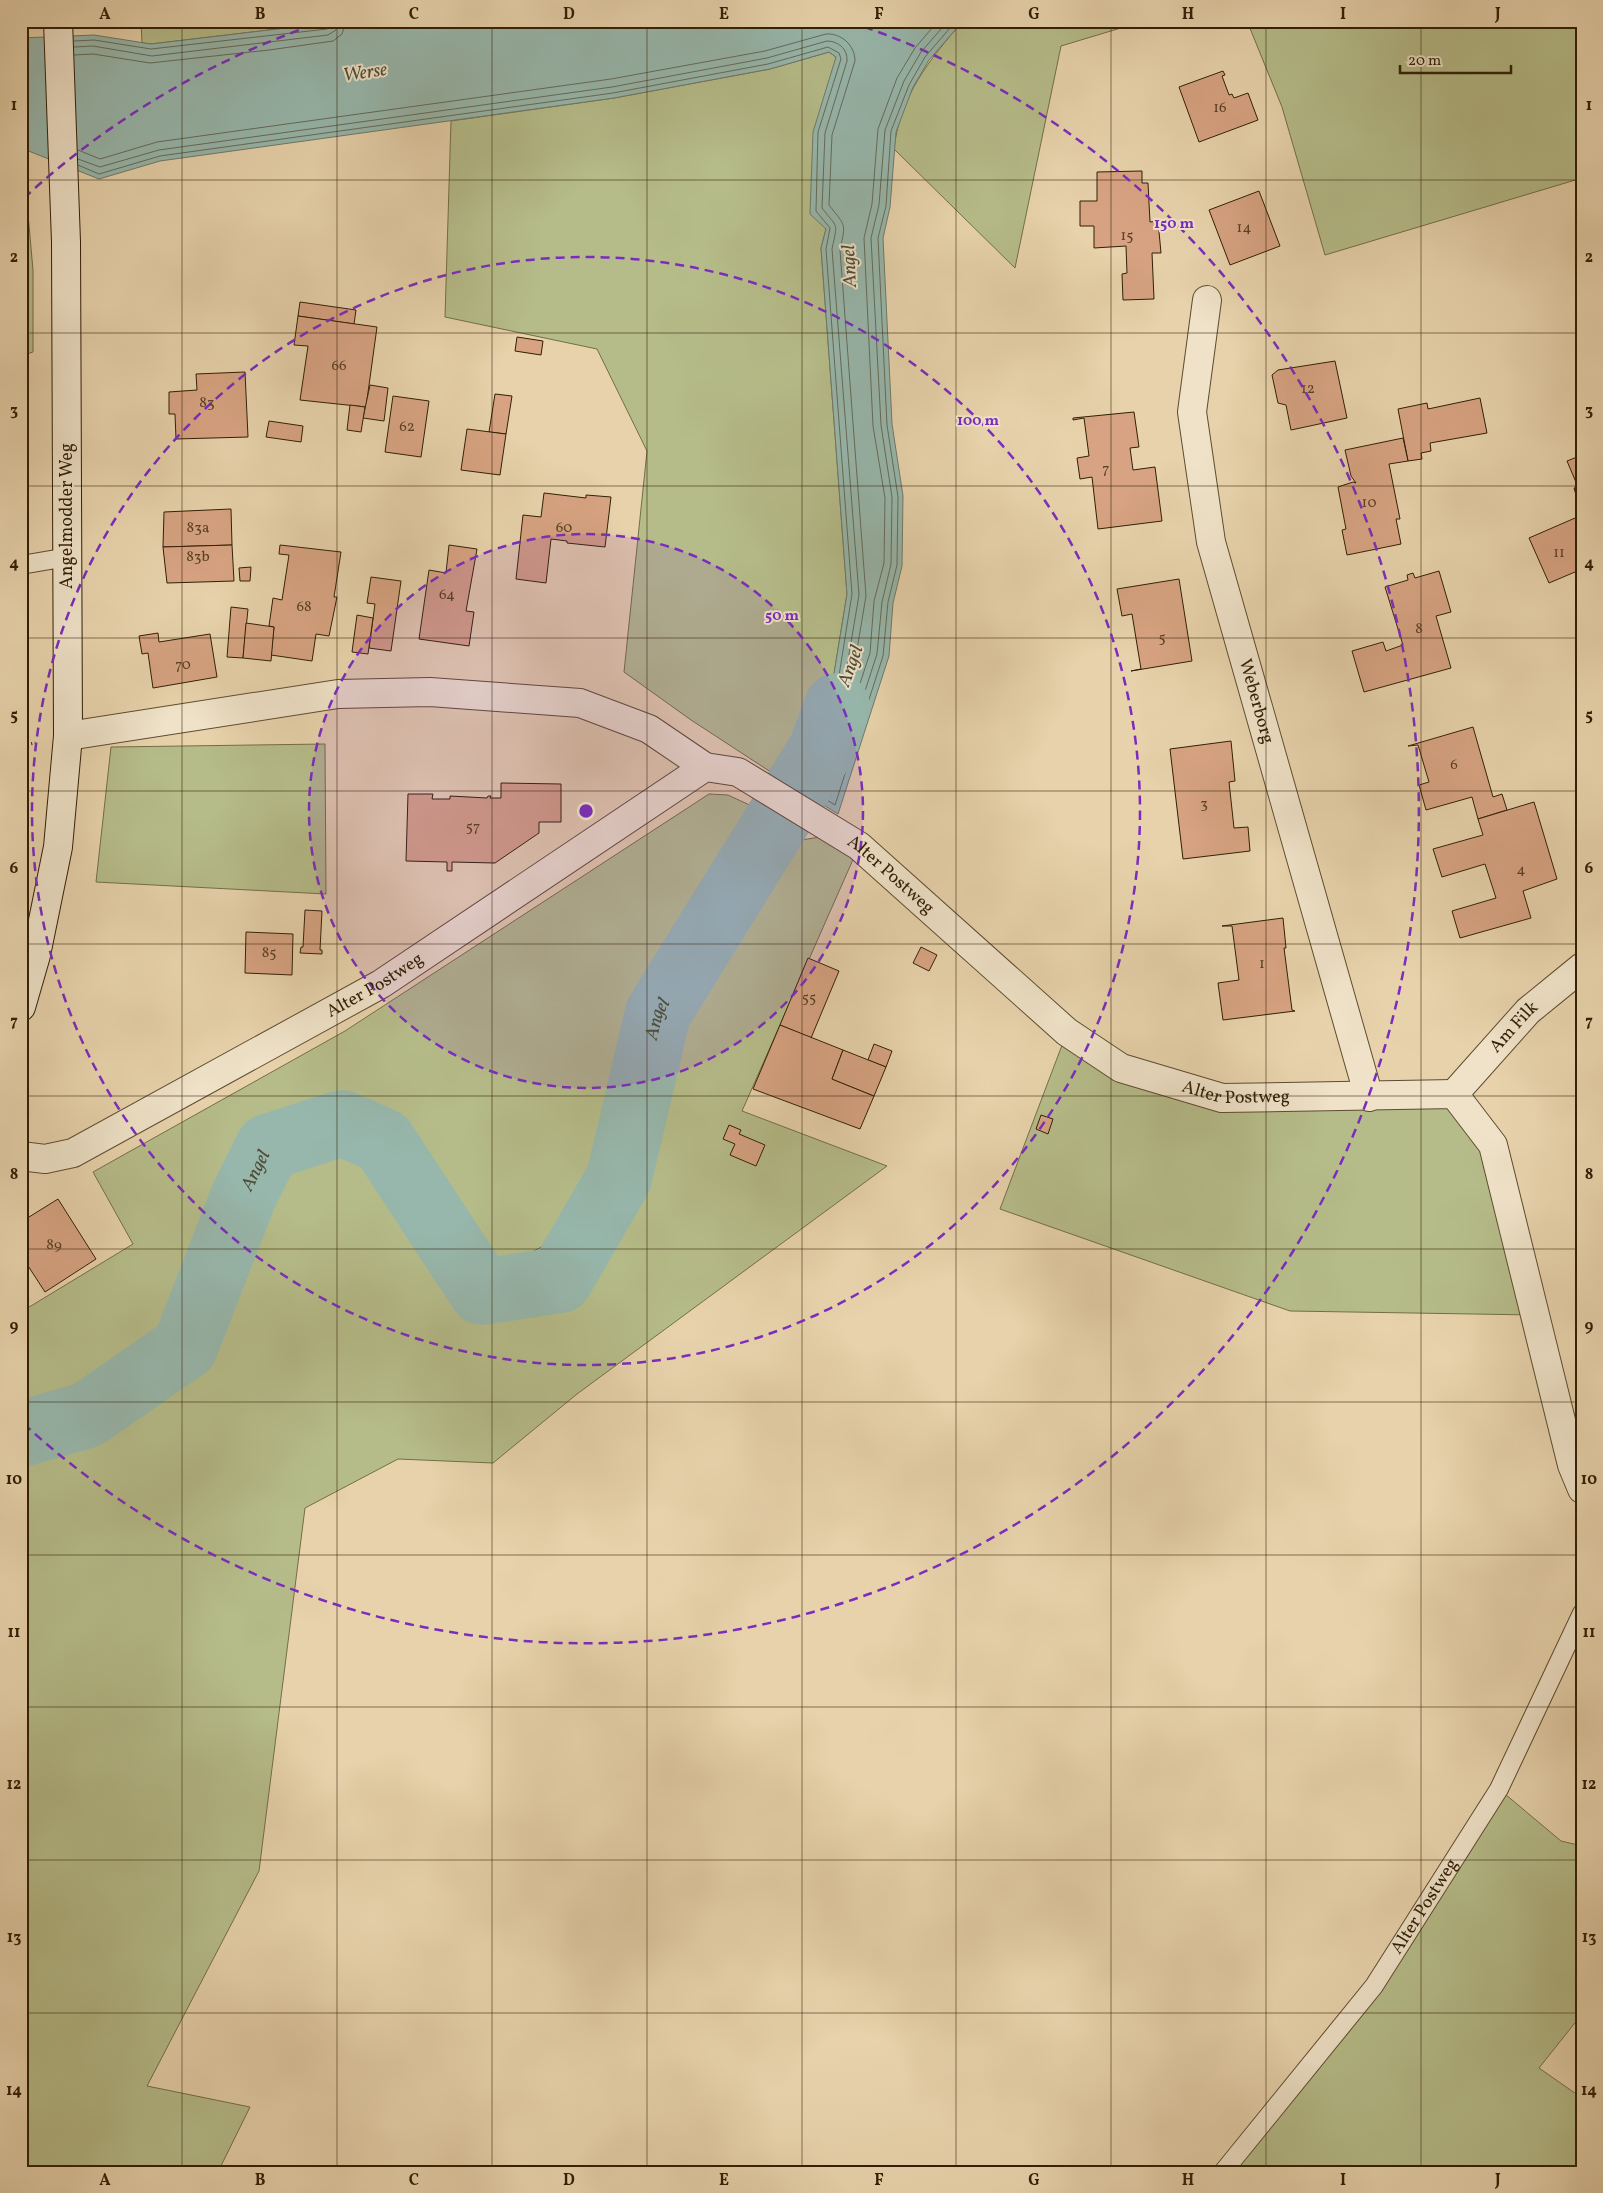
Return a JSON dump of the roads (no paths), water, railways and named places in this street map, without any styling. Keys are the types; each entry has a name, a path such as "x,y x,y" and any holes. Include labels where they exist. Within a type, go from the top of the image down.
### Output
{"street":[{"name":"Angelmodder Weg","path":"21,1007 36,955 58,847 68,736 64,187 58,25"},
{"name":"Weberborg","path":"1207,300 1192,412 1211,542 1369,1097"},
{"name":"Alter Postweg","path":"68,736 338,694 430,692 580,703 649,729 705,768 738,772 859,846 1067,1032 1121,1068 1222,1098 1369,1097 1454,1094"},
{"name":"Alter Postweg","path":"21,1156 45,1160 73,1153 372,988 705,768"},
{"name":"Am Filk","path":"1454,1094 1528,1011 1582,967"},
{"path":"1454,1094 1493,1145 1570,1456 1582,1489"}],"lane":[{"path":"21,565 68,557"},
{"name":"Alter Postweg","path":"1223,2172 1374,1986 1499,1789 1582,1613"}],"water":[{"name":"Werse","path":"345,21 963,21 929,60 913,87 896,132 890,207 883,238 892,424 903,496 902,566 893,603 889,656 838,814 780,778 800,737 820,714 832,686 847,594 821,248 826,229 810,214 813,132 836,57 829,52 770,69 614,98 160,161 99,179 21,148 21,38 94,35 151,44"}],"waterway":[{"name":"Angel","path":"21,1434 87,1415 185,1347 244,1195 268,1147 342,1123 383,1141 482,1292 560,1280 619,1178 658,1013 821,750 837,706"}]}
